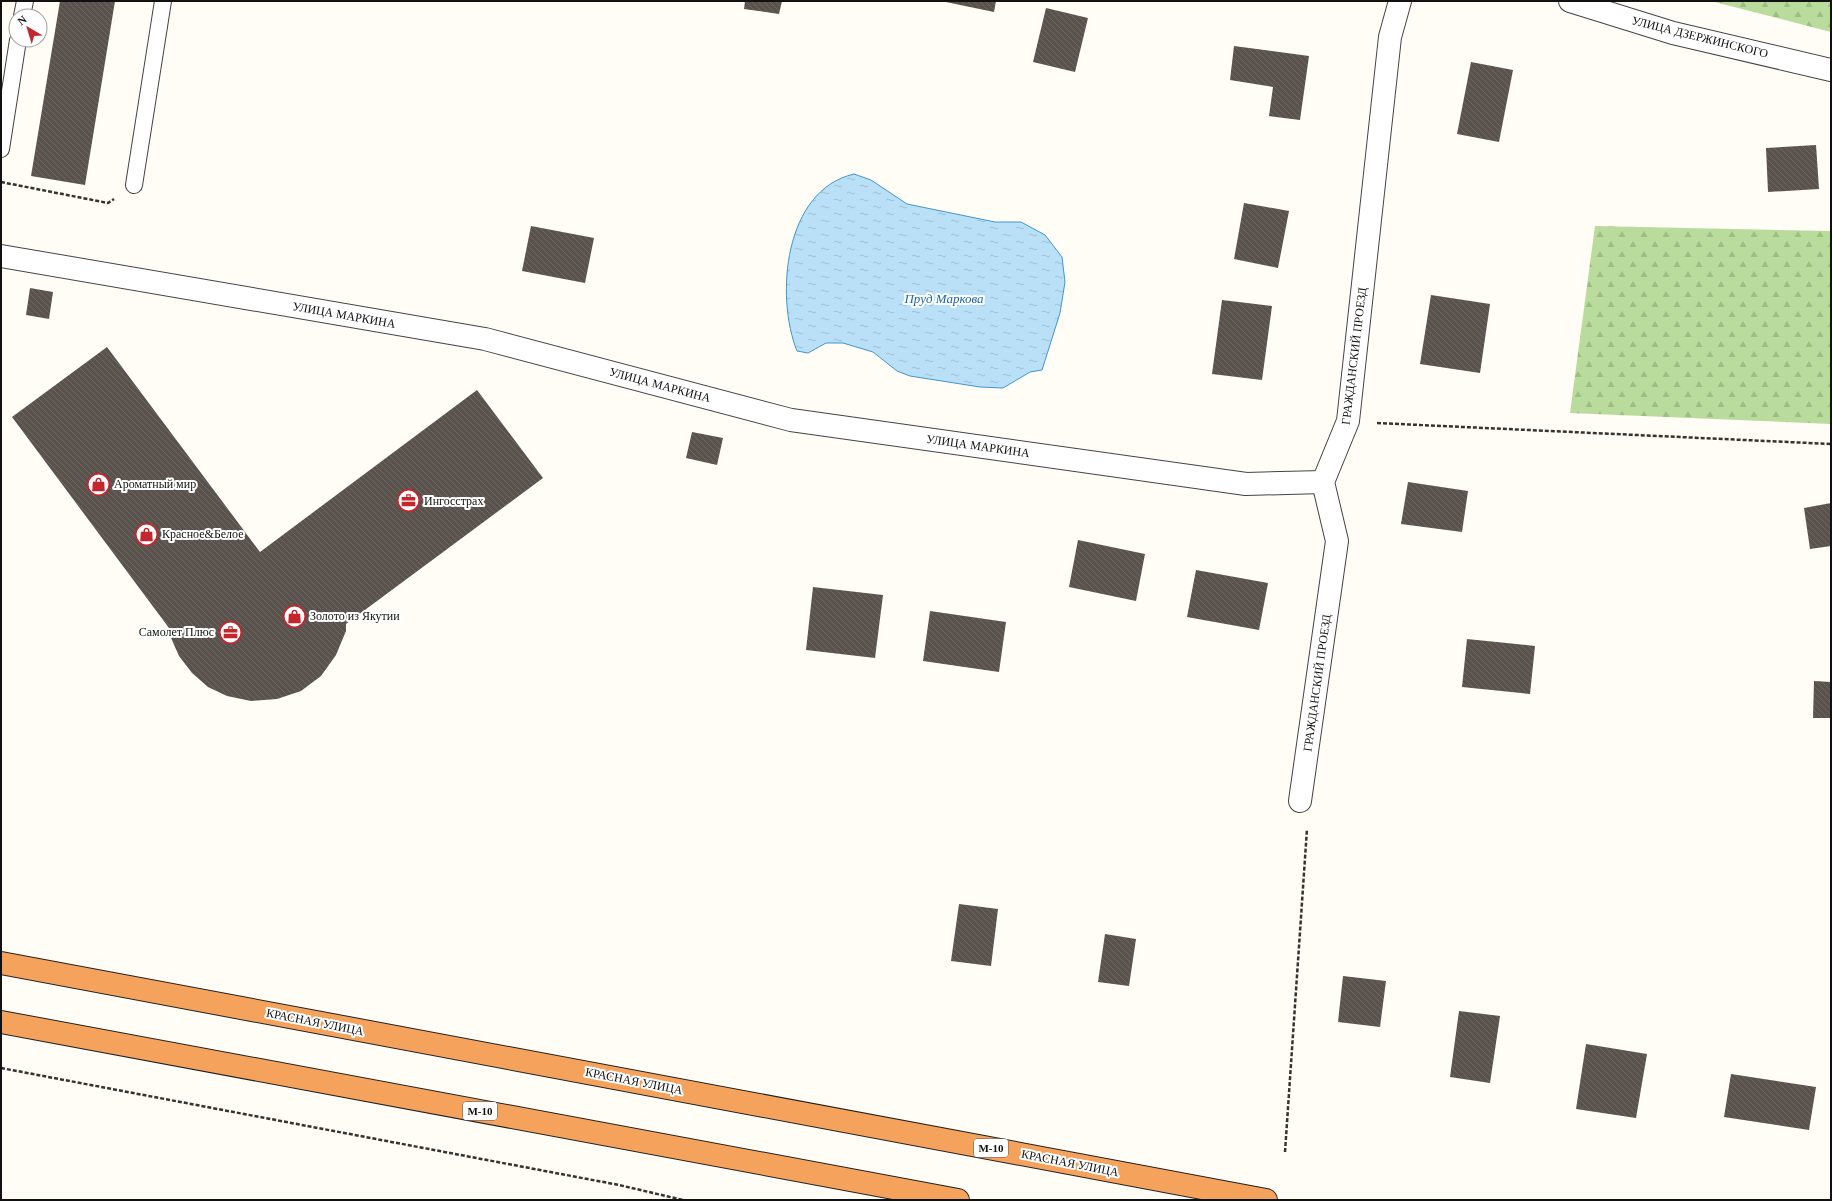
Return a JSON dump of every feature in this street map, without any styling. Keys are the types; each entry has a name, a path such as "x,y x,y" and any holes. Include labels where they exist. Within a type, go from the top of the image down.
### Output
{"highway":[{"name":"КРАСНАЯ УЛИЦА","path":"1,963 1266,1200"},
{"name":"М-10","path":"1,1022 958,1200"}],"street":[{"name":"ГРАЖДАНСКИЙ ПРОЕЗД","path":"1300,801 1337,541 1323,482 1348,421 1390,37 1400,1"},
{"name":"УЛИЦА ДЗЕРЖИНСКОГО","path":"1570,1 1673,33 1831,70"},
{"name":"УЛИЦА МАРКИНА","path":"1,256 485,339 791,420 1246,484 1323,482"}],"lane":[{"path":"134,185 163,1"},
{"path":"1,148 17,48"}],"path":[{"path":"1,182 108,203 134,185"},
{"path":"1348,421 1831,444"},
{"path":"1284,1152 1308,822 1300,801"},
{"path":"1,1068 619,1185 683,1200"}],"green space":[{"path":"1711,1 1831,1 1831,32"},
{"path":"1595,226 1831,231 1831,424 1570,413"}],"water":[{"name":"Пруд Маркова","path":"854,174 871,180 907,204 995,222 1021,222 1045,235 1062,257 1065,282 1060,313 1042,370 1030,372 1003,388 980,387 910,376 897,371 873,352 843,343 826,343 808,353 797,351 790,328 787,302 787,275 791,248 799,223 812,201 831,184"}],"building":[{"path":"60,1 115,1 85,185 31,176"},
{"path":"745,1 782,1 779,14 744,9"},
{"path":"941,1 996,1 994,12"},
{"path":"1046,8 1088,18 1075,72 1033,62"},
{"path":"1234,46 1309,56 1300,120 1269,116 1273,87 1230,80"},
{"path":"1471,62 1513,70 1499,142 1457,134"},
{"path":"1816,145 1819,189 1768,192 1766,148"},
{"path":"1244,203 1289,211 1278,268 1234,259"},
{"path":"531,226 594,238 585,283 522,271"},
{"path":"30,288 53,292 49,319 26,315"},
{"path":"1431,295 1490,304 1480,373 1420,364"},
{"path":"1222,300 1272,306 1262,380 1212,374"},
{"path":"107,347 260,552 477,390 543,478 346,624 346,631 336,655 321,676 301,691 277,699 251,701 227,696 208,687 192,673 179,656 171,638 169,628 12,417"},
{"path":"692,432 723,438 717,465 686,458"},
{"path":"1408,482 1468,491 1462,532 1401,524"},
{"path":"1831,503 1831,546 1810,549 1804,508"},
{"path":"1078,540 1145,554 1136,601 1069,587"},
{"path":"1196,570 1268,583 1259,630 1187,617"},
{"path":"813,587 883,595 875,658 806,650"},
{"path":"930,611 1006,622 999,672 923,661"},
{"path":"1467,639 1535,646 1530,694 1462,687"},
{"path":"1814,681 1831,682 1831,718 1813,718"},
{"path":"959,904 998,909 991,966 951,961"},
{"path":"1105,934 1136,939 1129,986 1098,982"},
{"path":"1343,976 1386,981 1380,1027 1338,1022"},
{"path":"1459,1011 1500,1016 1490,1083 1450,1077"},
{"path":"1586,1044 1647,1054 1636,1118 1576,1109"},
{"path":"1731,1074 1816,1087 1809,1130 1724,1117"}],"place":[{"name":"Ароматный мир","path":"99,484"},
{"name":"Ингосстрах","path":"409,501"},
{"name":"Красное&Белое","path":"147,534"},
{"name":"Золото из Якутии","path":"294,616"},
{"name":"Самолет Плюс","path":"230,632"}]}
